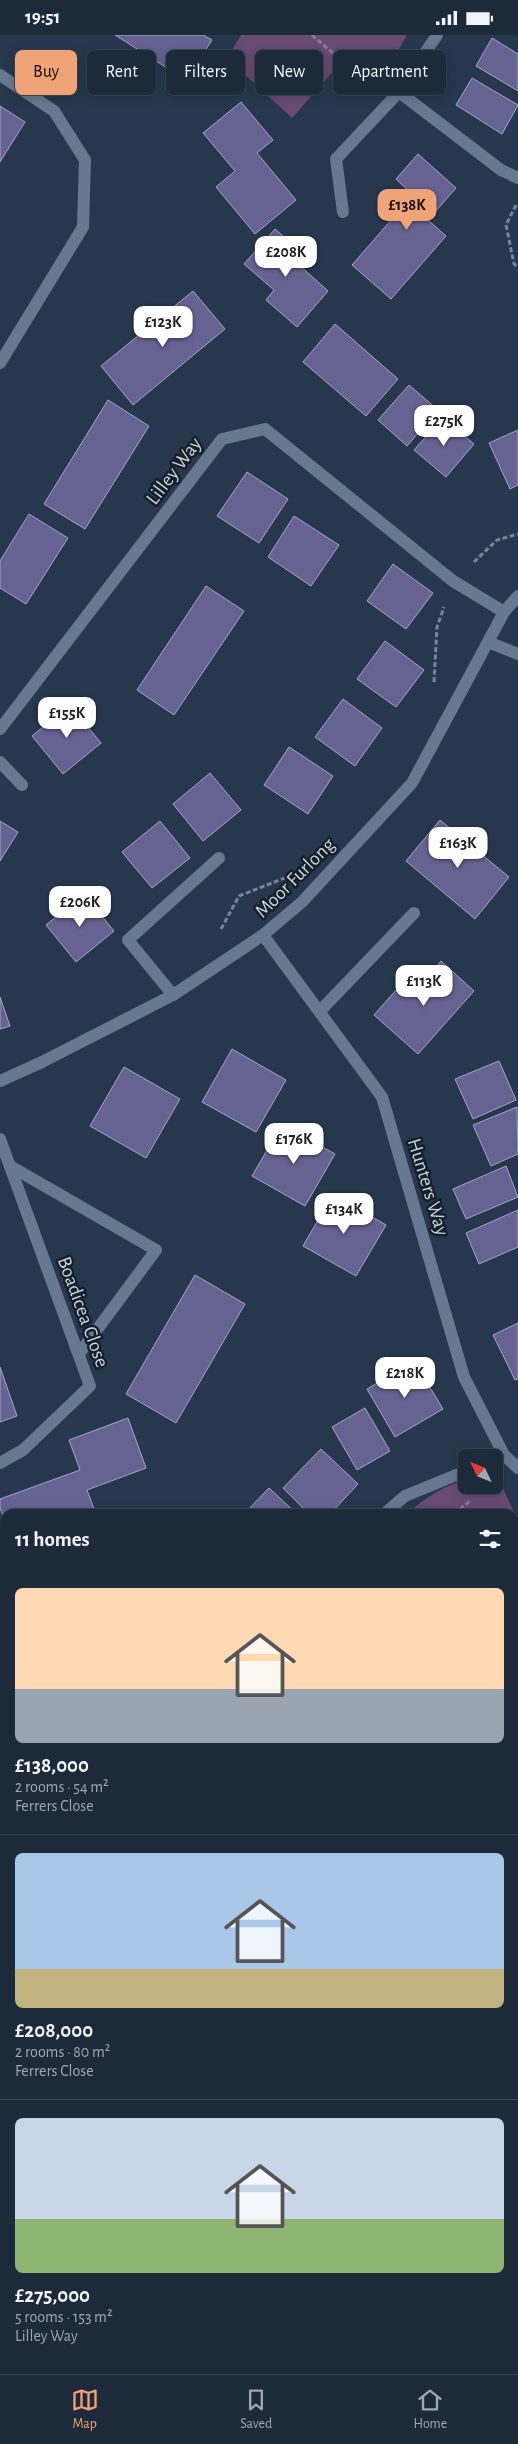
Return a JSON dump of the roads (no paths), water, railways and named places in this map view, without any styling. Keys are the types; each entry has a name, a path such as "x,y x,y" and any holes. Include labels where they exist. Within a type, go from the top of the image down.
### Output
{"street":[{"path":"427,50 437,35"},
{"path":"0,75 54,111 85,160 84,227 0,363"},
{"path":"343,213 336,159 396,95"},
{"path":"403,95 501,169 518,178"},
{"name":"Lilley Way","path":"0,729 222,439 265,429 453,581 504,613"},
{"name":"Moor Furlong","path":"0,1081 42,1062 173,995 263,935 302,902 412,783 504,613 518,596"},
{"path":"488,642 518,653"},
{"path":"0,762 22,785"},
{"path":"173,995 128,940 219,858"},
{"path":"320,1011 414,913"},
{"name":"Hunters Way","path":"263,935 382,1097 464,1377 496,1449"},
{"name":"Boadicea Close","path":"0,1139 90,1386 23,1450 0,1463"},
{"path":"10,1166 156,1250 79,1354"},
{"name":"Hunters Way","path":"503,1459 518,1468"},
{"path":"390,1509 405,1496 458,1474"}]}
